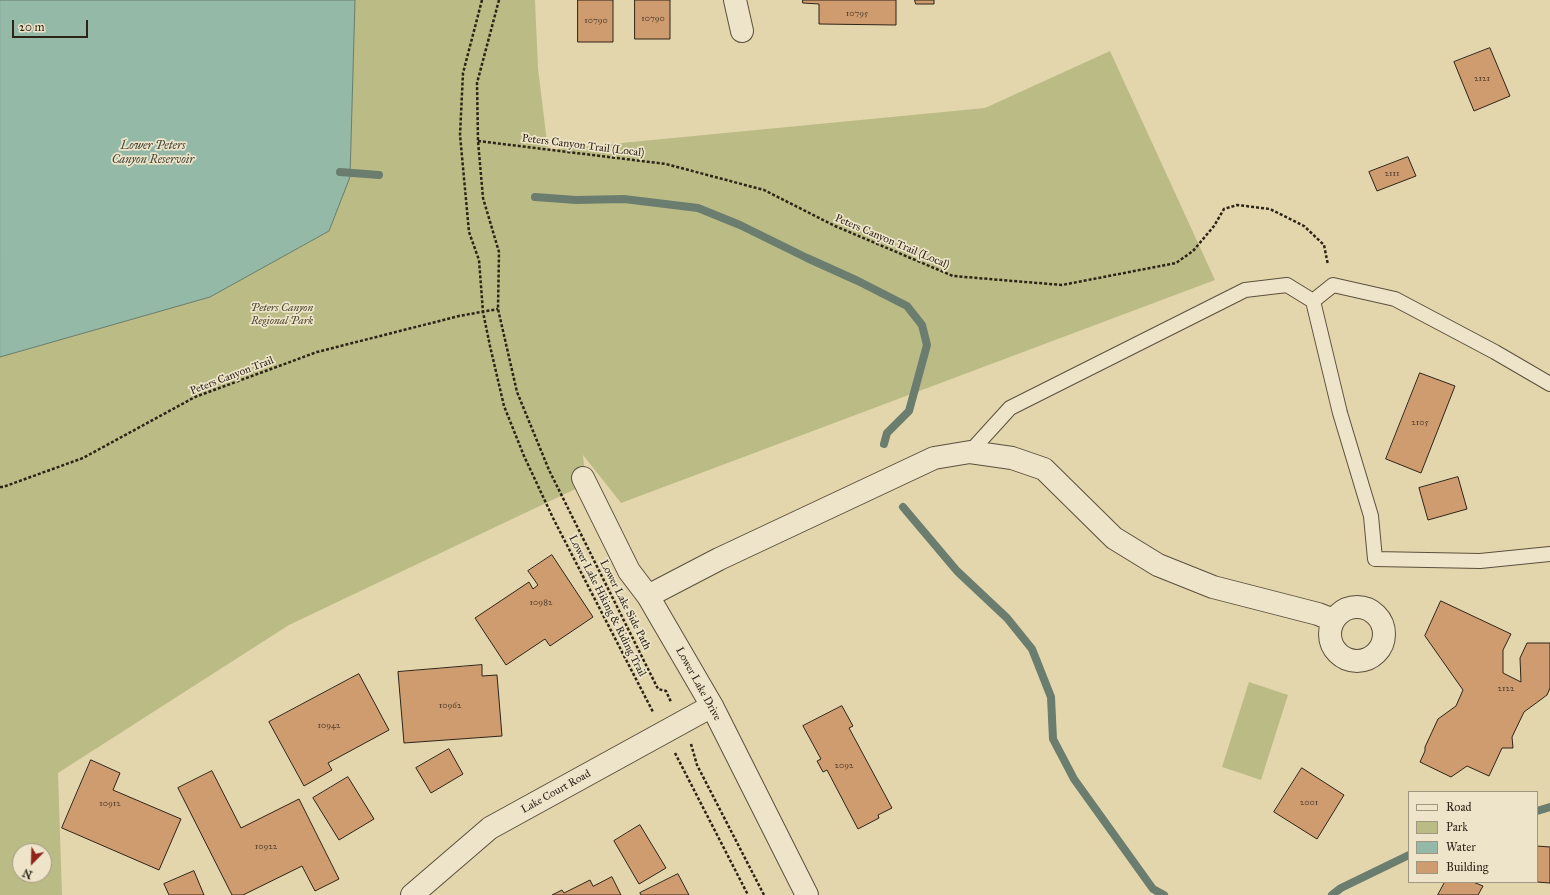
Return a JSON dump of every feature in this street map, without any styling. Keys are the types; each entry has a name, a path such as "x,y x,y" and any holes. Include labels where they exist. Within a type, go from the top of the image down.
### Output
{"street":[{"path":"735,0 742,30"},
{"path":"648,596 719,559 934,458 970,452 1012,458 1044,469 1114,538 1158,565 1213,587 1318,614 1333,620"},
{"name":"Lower Lake Drive","path":"583,478 629,571 648,596 712,706 807,895"},
{"name":"Lake Court Road","path":"412,895 490,828 712,706"}],"lane":[{"path":"970,452 1010,408 1245,290 1287,285 1313,301 1340,413 1371,516 1375,559 1480,561 1550,554"},
{"path":"1313,301 1333,285 1395,299 1496,352 1550,384"}],"path":[{"path":"482,0 463,73 460,135 469,232 480,260 483,312"},
{"path":"498,308 499,252 483,198 478,141 477,83 499,0"},
{"name":"Peters Canyon Trail (Local)","path":"478,141 666,164 764,190 835,226 953,276 1062,285 1176,263 1193,251 1214,226 1224,209 1237,205 1270,209 1304,226 1324,245 1328,265"},
{"name":"Peters Canyon Trail","path":"0,487 83,458 195,397 317,352 459,316 498,308"},
{"name":"Lower Lake Side Path","path":"498,308 517,392 549,470 658,689 666,691 672,727 693,747 697,765 764,895"},
{"name":"Lower Lake Hiking & Riding Trail","path":"483,312 504,406 524,456 553,518 672,727 748,895"}],"green space":[{"name":"Peters Canyon Regional Park","path":"0,0 535,0 538,68 548,150 985,108 1110,51 1215,280 621,503 583,455 586,484 289,625 58,773 62,895 0,895"},
{"path":"1249,682 1288,695 1261,780 1222,767"}],"water":[{"name":"Lower Peters Canyon Reservoir","path":"0,0 355,0 350,177 329,231 210,297 0,357"}],"building":[{"path":"578,0 613,0 613,42 578,42"},
{"path":"635,0 670,0 670,39 635,39"},
{"path":"803,0 896,0 896,25 819,24 819,4 803,3"},
{"path":"915,0 934,0 934,4 916,4"},
{"path":"1490,48 1510,96 1474,111 1454,62"},
{"path":"1408,157 1416,176 1377,191 1369,172"},
{"path":"1420,373 1455,386 1421,473 1386,459"},
{"path":"1458,477 1467,509 1428,520 1419,488"},
{"path":"552,555 593,617 550,646 545,639 506,665 475,618 529,582 533,589 538,585 528,571"},
{"path":"1441,601 1511,634 1503,650 1503,673 1521,682 1520,658 1527,643 1550,643 1550,688 1547,695 1524,712 1512,737 1513,748 1502,748 1489,776 1467,766 1451,777 1420,762 1438,719 1456,706 1463,690 1425,636"},
{"path":"482,665 482,676 497,675 502,736 404,743 398,672"},
{"path":"359,674 389,730 328,763 332,770 304,786 269,722"},
{"path":"842,706 853,726 849,728 892,808 878,815 879,818 858,829 827,770 823,772 817,761 821,759 803,726"},
{"path":"449,749 463,774 431,793 416,768"},
{"path":"91,760 120,773 113,790 181,819 159,870 62,828"},
{"path":"1302,768 1344,795 1317,839 1274,812"},
{"path":"212,771 241,828 299,799 339,879 315,891 302,866 243,895 232,895 178,788"},
{"path":"348,777 374,819 339,840 313,798"},
{"path":"640,825 666,868 639,884 614,841"},
{"path":"1538,846 1550,847 1550,883 1538,882"},
{"path":"194,871 204,895 169,895 164,884"},
{"path":"678,874 689,895 641,895 640,893"},
{"path":"612,877 621,895 552,895 562,890 564,893 590,880 593,886"},
{"path":"1444,883 1476,883 1483,886 1478,895 1438,895"}],"waterway":[{"path":"340,172 379,175"},
{"path":"535,197 576,200 624,199 698,208 740,225 907,306 922,325 927,345 909,411 887,433 884,444"},
{"path":"903,507 957,571 1007,618 1032,649 1051,697 1053,739 1074,779 1153,889 1164,895"},
{"path":"1538,811 1550,807"},
{"path":"1332,895 1341,888 1408,855"}]}
